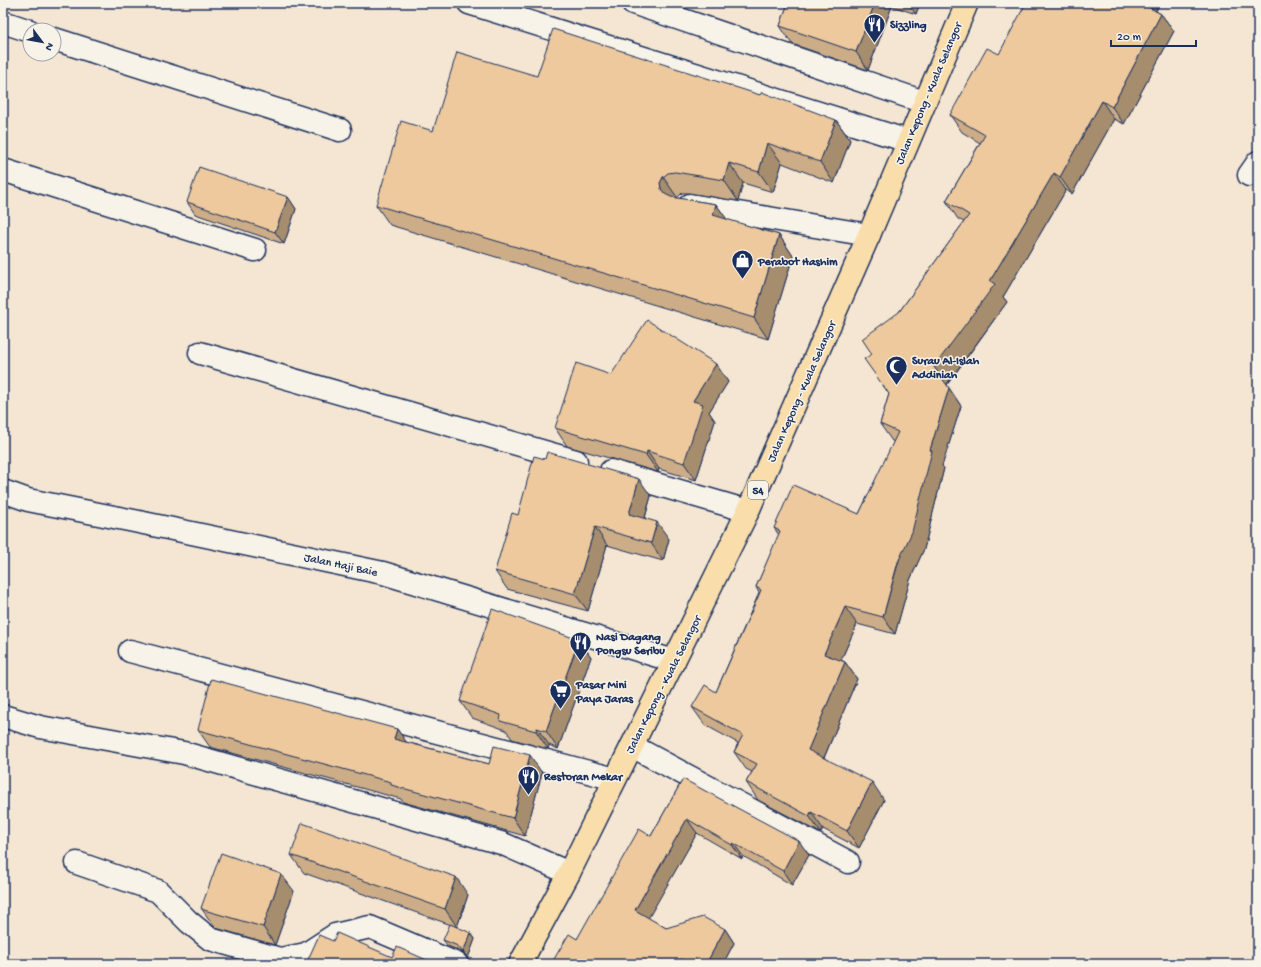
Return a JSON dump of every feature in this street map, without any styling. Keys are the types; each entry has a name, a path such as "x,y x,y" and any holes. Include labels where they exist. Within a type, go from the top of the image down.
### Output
{"highway":[{"name":"Jalan Kepong - Kuala Selangor","path":"520,964 569,873 748,511 967,3"}],"street":[{"path":"469,3 908,141"},
{"path":"633,3 924,102"},
{"path":"3,22 22,28"},
{"path":"62,42 340,130"},
{"path":"3,170 255,250"},
{"path":"686,205 868,235"},
{"path":"200,353 748,511"},
{"name":"Jalan Haji Baie","path":"3,491 28,500 382,573 674,661"},
{"path":"130,651 615,779"},
{"path":"3,716 40,727 184,754 501,843 569,873"},
{"path":"632,746 848,862"},
{"path":"77,863 158,892 189,922 210,939 280,959 306,954 335,935 370,927 457,964"}],"building":[{"path":"788,3 875,3 856,52 780,26"},
{"path":"1026,3 1141,3 1161,14 1112,107 1102,101 1060,177 1054,173 990,281 995,284 934,367 949,388 930,450 932,451 912,532 898,562 883,617 845,607 824,654 845,662 808,750 872,782 847,831 811,812 809,816 746,782 757,764 734,752 743,735 692,707 705,685 716,692 761,590 756,587 780,531 774,528 793,485 859,514 898,432 880,424 889,394 864,359 872,354 862,339 899,312 969,215 946,201 985,135 950,115 987,48 999,54"},
{"path":"553,29 760,95 762,92 836,120 820,162 767,143 759,172 729,163 724,180 675,172 668,173 663,177 660,183 661,189 665,194 671,197 716,204 713,215 779,235 754,318 376,205 401,121 433,131 457,52 537,76"},
{"path":"199,167 288,197 275,232 187,202"},
{"path":"1258,277 1258,285 1254,282"},
{"path":"647,320 716,364 693,401 703,404 684,463 647,451 646,455 555,428 576,363 611,375"},
{"path":"547,452 639,479 629,514 657,522 651,543 595,527 575,594 495,571 512,513 518,515 534,456 545,459"},
{"path":"492,609 579,640 546,731 537,728 536,731 500,721 501,715 460,701"},
{"path":"211,679 397,729 394,739 489,764 494,746 530,755 513,818 391,785 391,782 198,730"},
{"path":"683,779 799,841 783,871 733,843 732,845 687,819 635,910 666,928 703,917 725,929 706,964 691,964 681,959 679,964 551,964 569,934 577,939 639,829 651,836"},
{"path":"302,823 456,877 445,909 291,855"},
{"path":"221,853 281,874 263,927 201,908"},
{"path":"450,924 471,933 463,952 458,946 443,940"},
{"path":"337,933 392,957 397,947 436,964 306,964 319,935 333,941"}],"place":[{"name":"Sizzling","path":"875,44"},
{"name":"Perabot Hashim","path":"742,280"},
{"name":"Surau Al-Islah Addiniah","path":"897,386"},
{"name":"Nasi Dagang Pongsu Seribu","path":"581,662"},
{"name":"Pasar Mini Paya Jaras","path":"560,710"},
{"name":"Restoran Mekar","path":"528,796"}]}
